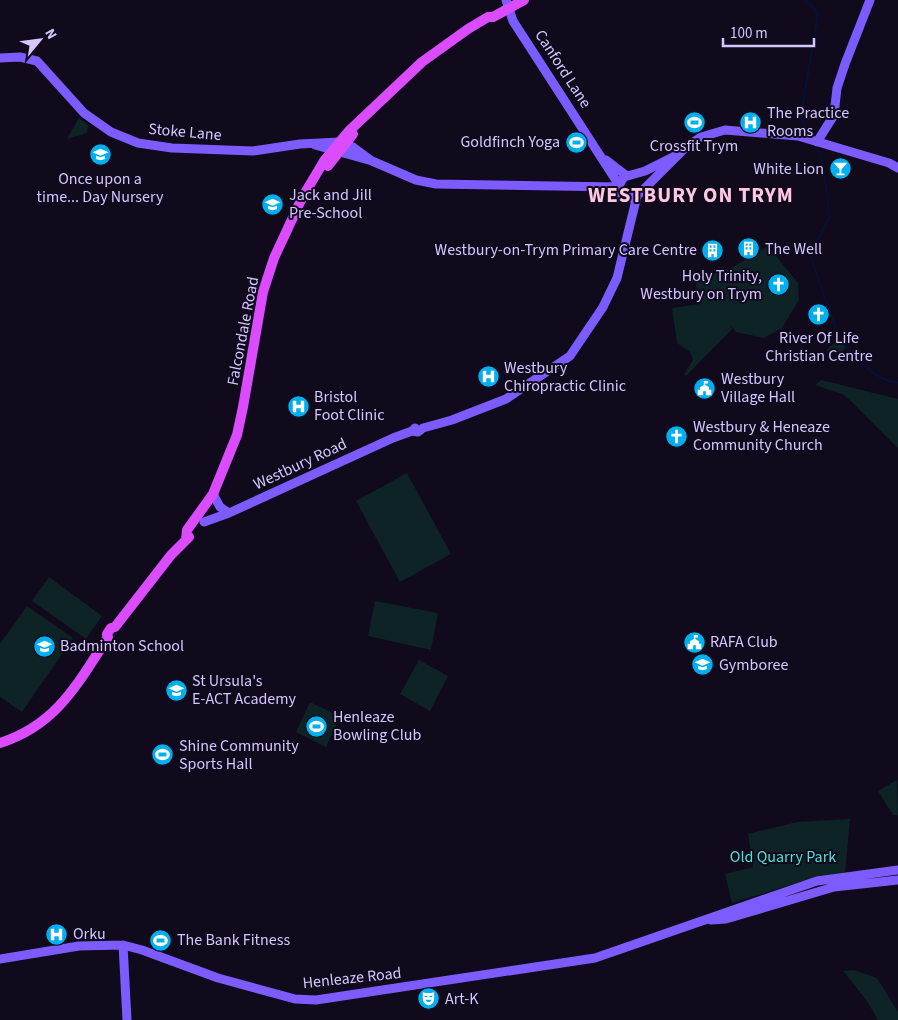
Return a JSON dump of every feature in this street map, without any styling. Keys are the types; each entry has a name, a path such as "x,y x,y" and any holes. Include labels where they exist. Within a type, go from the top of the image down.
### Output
{"main road":[{"name":"Falcondale Road","path":"213,494 236,435 244,408 259,313 268,274 287,227 315,178 360,123 422,62 450,40 488,17 493,17 508,3 524,0"},
{"path":"817,142 830,125 834,115 838,88 845,64 870,0"},
{"name":"Canford Lane","path":"508,3 513,21 599,152 619,186"},
{"name":"Stoke Lane","path":"0,58 20,56 37,61 84,114 111,132 138,143 164,147 254,151 310,143 340,147 416,180 436,184 619,186"},
{"path":"625,197 638,195 679,154 700,137 725,130 798,136 889,163 898,168"},
{"name":"Canford Lane","path":"599,152 613,167 629,176"},
{"path":"630,223 625,197 620,193 619,186 629,176 679,154"},
{"path":"629,176 638,178 641,184 638,195"},
{"name":"Westbury Road","path":"204,522 229,513 393,438 412,431 416,433 423,428 452,420 511,396 570,356 603,307 617,278 638,195"},
{"path":"213,494 220,506 229,513"},
{"name":"Westbury Road","path":"0,743 39,725 67,700 108,637 111,637 115,631 115,627 162,566 204,522 213,504 213,494"},
{"name":"Westbury Road","path":"186,540 187,530 213,494"},
{"name":"Henleaze Road","path":"0,959 79,946 123,945 242,985 294,999 316,1000 574,963 610,954 708,920 724,912 817,881 898,870"},
{"name":"Henleaze Road","path":"708,920 726,919 834,887 887,879 898,880"},
{"path":"123,945 127,1020"}],"green space":[{"path":"79,118 88,125 87,133 67,139"},
{"path":"768,246 798,283 799,300 782,328 764,338 736,332 730,325 732,329 686,376 684,374 693,360 690,352 677,343 672,308 700,304 695,281 735,266"},
{"path":"838,340 846,348 838,355 826,350"},
{"path":"821,380 898,399 898,448 842,394 815,385"},
{"path":"407,473 451,554 400,582 356,501"},
{"path":"49,577 102,616 86,639 32,601"},
{"path":"375,601 438,613 431,650 368,636"},
{"path":"27,606 73,638 22,712 0,697 0,644"},
{"path":"419,660 448,676 430,711 400,694"},
{"name":"Henleaze Bowling Club","path":"310,702 339,716 326,747 296,732"},
{"path":"897,780 898,815 893,815 878,791"},
{"name":"Old Quarry Park","path":"850,819 845,873 800,882 732,903 725,874 753,867 748,834 797,822"},
{"path":"854,970 877,978 898,1012 898,1020 878,1020 867,1001 843,971"}],"waterway":[{"path":"805,0 818,14 801,116 807,131"},
{"path":"812,250 830,216 821,154 817,148"},
{"path":"811,258 835,326"},
{"path":"844,344 874,374 898,383"}],"place":[{"name":"Crossfit Trym","path":"694,122"},
{"name":"The Practice Rooms","path":"751,122"},
{"name":"Goldfinch Yoga","path":"576,142"},
{"name":"Once upon a time... Day Nursery","path":"100,155"},
{"name":"White Lion","path":"840,169"},
{"name":"Jack and Jill Pre-School","path":"273,204"},
{"name":"The Well","path":"749,249"},
{"name":"Westbury-on-Trym Primary Care Centre","path":"713,250"},
{"name":"Holy Trinity, Westbury on Trym","path":"778,285"},
{"name":"River Of Life Christian Centre","path":"819,314"},
{"name":"Westbury Chiropractic Clinic","path":"488,377"},
{"name":"Westbury Village Hall","path":"705,388"},
{"name":"Bristol Foot Clinic","path":"298,406"},
{"name":"Westbury & Heneaze Community Church","path":"677,436"},
{"name":"RAFA Club","path":"694,642"},
{"name":"Badminton School","path":"44,646"},
{"name":"Gymboree","path":"703,665"},
{"name":"St Ursula's E-ACT Academy","path":"176,690"},
{"name":"Henleaze Bowling Club","path":"317,726"},
{"name":"Shine Community Sports Hall","path":"163,755"},
{"name":"Orku","path":"57,934"},
{"name":"The Bank Fitness","path":"161,940"},
{"name":"Art-K","path":"429,999"}],"district":[{"name":"WESTBURY ON TRYM","path":"691,195"}]}
